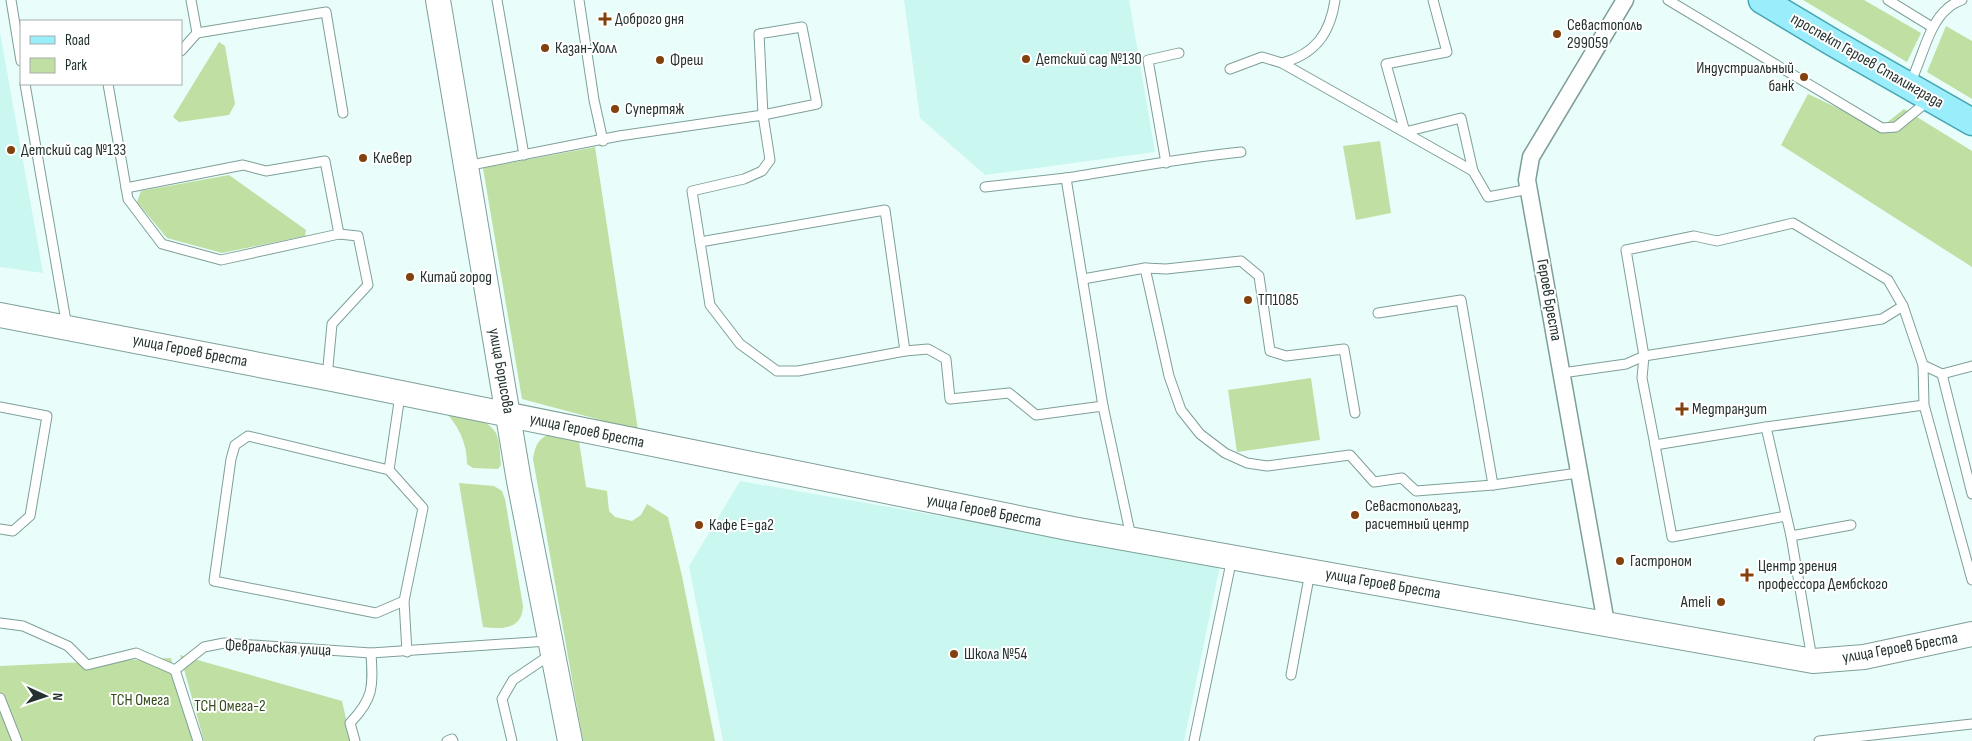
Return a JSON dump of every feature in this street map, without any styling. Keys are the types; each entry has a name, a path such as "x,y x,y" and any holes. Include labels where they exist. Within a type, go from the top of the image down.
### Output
{"main road":[{"name":"проспект Героев Сталинграда","path":"1762,0 1972,122"}],"street":[{"name":"улица Борисова","path":"438,0 519,481 570,741"},
{"name":"Героев Бреста","path":"1606,624 1527,180 1531,157 1625,0"},
{"name":"улица Героев Бреста","path":"0,315 401,392 1072,529 1813,661 1864,657 1972,634"}],"lane":[{"path":"11,0 20,55"},
{"path":"191,0 196,33"},
{"path":"496,0 524,155"},
{"path":"579,0 594,100 603,141"},
{"path":"1282,63 1298,59 1318,43 1332,19 1335,0"},
{"path":"1405,132 1386,64 1447,52 1433,0"},
{"path":"1668,0 1882,128 1896,127 1931,98"},
{"path":"1888,0 1932,26"},
{"path":"1908,85 1917,69 1932,26 1948,8 1962,0"},
{"path":"182,50 196,33 326,12 343,113"},
{"path":"465,166 603,141 619,136 763,114 817,104 802,27 759,34 763,114 770,160 762,171 744,179 692,191 710,305 740,344 777,371 798,371 928,349 946,359 950,399 1009,393 1036,415 1103,406"},
{"path":"1166,163 1148,60 1179,53"},
{"path":"1230,69 1262,57 1282,63 1473,171"},
{"path":"25,85 67,328"},
{"path":"108,85 128,199 162,244 221,260 339,234 358,236 368,284 332,324 327,378"},
{"path":"1405,132 1461,118 1473,171 1488,197 1529,189"},
{"path":"985,186 1066,178 1166,163 1184,158 1241,152"},
{"path":"126,188 243,165 266,171 325,161 339,234"},
{"path":"1066,178 1103,406 1131,538"},
{"path":"700,242 885,210 905,352"},
{"path":"1786,516 1672,537 1642,378 1644,356 1626,250 1694,236 1716,241 1793,223 1888,280 1903,306 1923,365 1924,405 1972,580"},
{"path":"1083,279 1145,268 1166,269 1241,261 1259,276 1270,351 1286,356 1344,349 1356,412"},
{"path":"1145,268 1163,352 1180,410 1200,434 1224,453 1247,463 1267,466 1350,455 1374,482 1402,478 1416,491 1493,485 1578,473"},
{"path":"1378,313 1461,300 1493,485"},
{"path":"1562,373 1626,364 1644,356 1882,319 1903,306"},
{"path":"1923,365 1942,374 1972,366"},
{"path":"1942,374 1972,494"},
{"path":"389,470 401,392"},
{"path":"1655,445 1924,405"},
{"path":"0,407 47,416 30,516 13,531 0,529"},
{"path":"1766,427 1791,536 1813,661"},
{"path":"404,601 376,613 214,581 231,459 235,444 248,436 389,470 423,508 404,601 407,652"},
{"path":"1791,536 1851,525"},
{"path":"1194,741 1232,558"},
{"path":"1291,675 1310,572"},
{"path":"0,623 23,626 68,646 87,665 136,653 175,670 198,741"},
{"name":"Февральская улица","path":"175,670 204,647 224,643 371,653 551,647"},
{"path":"512,741 502,699 513,680 551,647"},
{"path":"354,741 350,724 365,708 373,682 371,653"},
{"path":"0,698 17,741"},
{"path":"1819,741 1972,724"},
{"path":"447,741 452,739 453,741"}],"shaded area":[{"name":"Детский сад №130","path":"904,0 1129,0 1155,152 985,175 920,118"},
{"name":"Детский сад №133","path":"0,32 43,273 0,267"},
{"name":"Школа №54","path":"740,481 1220,565 1184,741 723,741 689,566"}],"green space":[{"path":"1803,0 1864,0 1921,33 1907,62"},
{"path":"1946,26 1972,41 1972,99 1927,72"},
{"path":"219,42 225,46 235,104 229,115 179,122 173,117"},
{"path":"1808,94 1880,128 1904,109 1972,151 1972,267 1781,145"},
{"path":"1380,141 1391,213 1356,220 1343,146"},
{"path":"595,147 638,430 522,399 483,168"},
{"path":"229,175 306,230 305,236 222,253 167,238 137,202 141,191"},
{"path":"1311,378 1320,440 1237,452 1228,390"},
{"path":"442,409 472,415 486,422 491,427 496,433 499,444 501,465 498,469 473,468 467,464 465,448 457,427"},
{"path":"550,434 579,441 586,487 607,491 609,511 615,517 632,521 641,515 647,504 668,517 682,576 715,741 583,741 533,459 537,444 542,438"},
{"path":"459,483 494,486 502,491 505,499 523,606 519,620 515,624 504,628 483,627"},
{"name":"ТСН Омега-2","path":"180,655 342,701 351,741 204,741"},
{"name":"ТСН Омега","path":"171,658 193,741 0,741 0,666"}],"place":[{"name":"Доброго дня","path":"605,19"},
{"name":"Севастополь 299059","path":"1557,34"},
{"name":"Казан-Холл","path":"545,48"},
{"name":"Детский сад №130","path":"1026,59"},
{"name":"Фреш","path":"660,60"},
{"name":"Индустриальный банк","path":"1804,77"},
{"name":"Супертяж","path":"615,109"},
{"name":"Детский сад №133","path":"11,150"},
{"name":"Клевер","path":"363,158"},
{"name":"Китай город","path":"410,277"},
{"name":"ТП1085","path":"1248,300"},
{"name":"Медтранзит","path":"1682,409"},
{"name":"Севастопольгаз, расчетный центр","path":"1355,515"},
{"name":"Кафе Е=да2","path":"699,525"},
{"name":"Гастроном","path":"1620,561"},
{"name":"Центр зрения профессора Дембского","path":"1747,575"},
{"name":"Ameli","path":"1721,602"},
{"name":"Школа №54","path":"954,654"}]}
